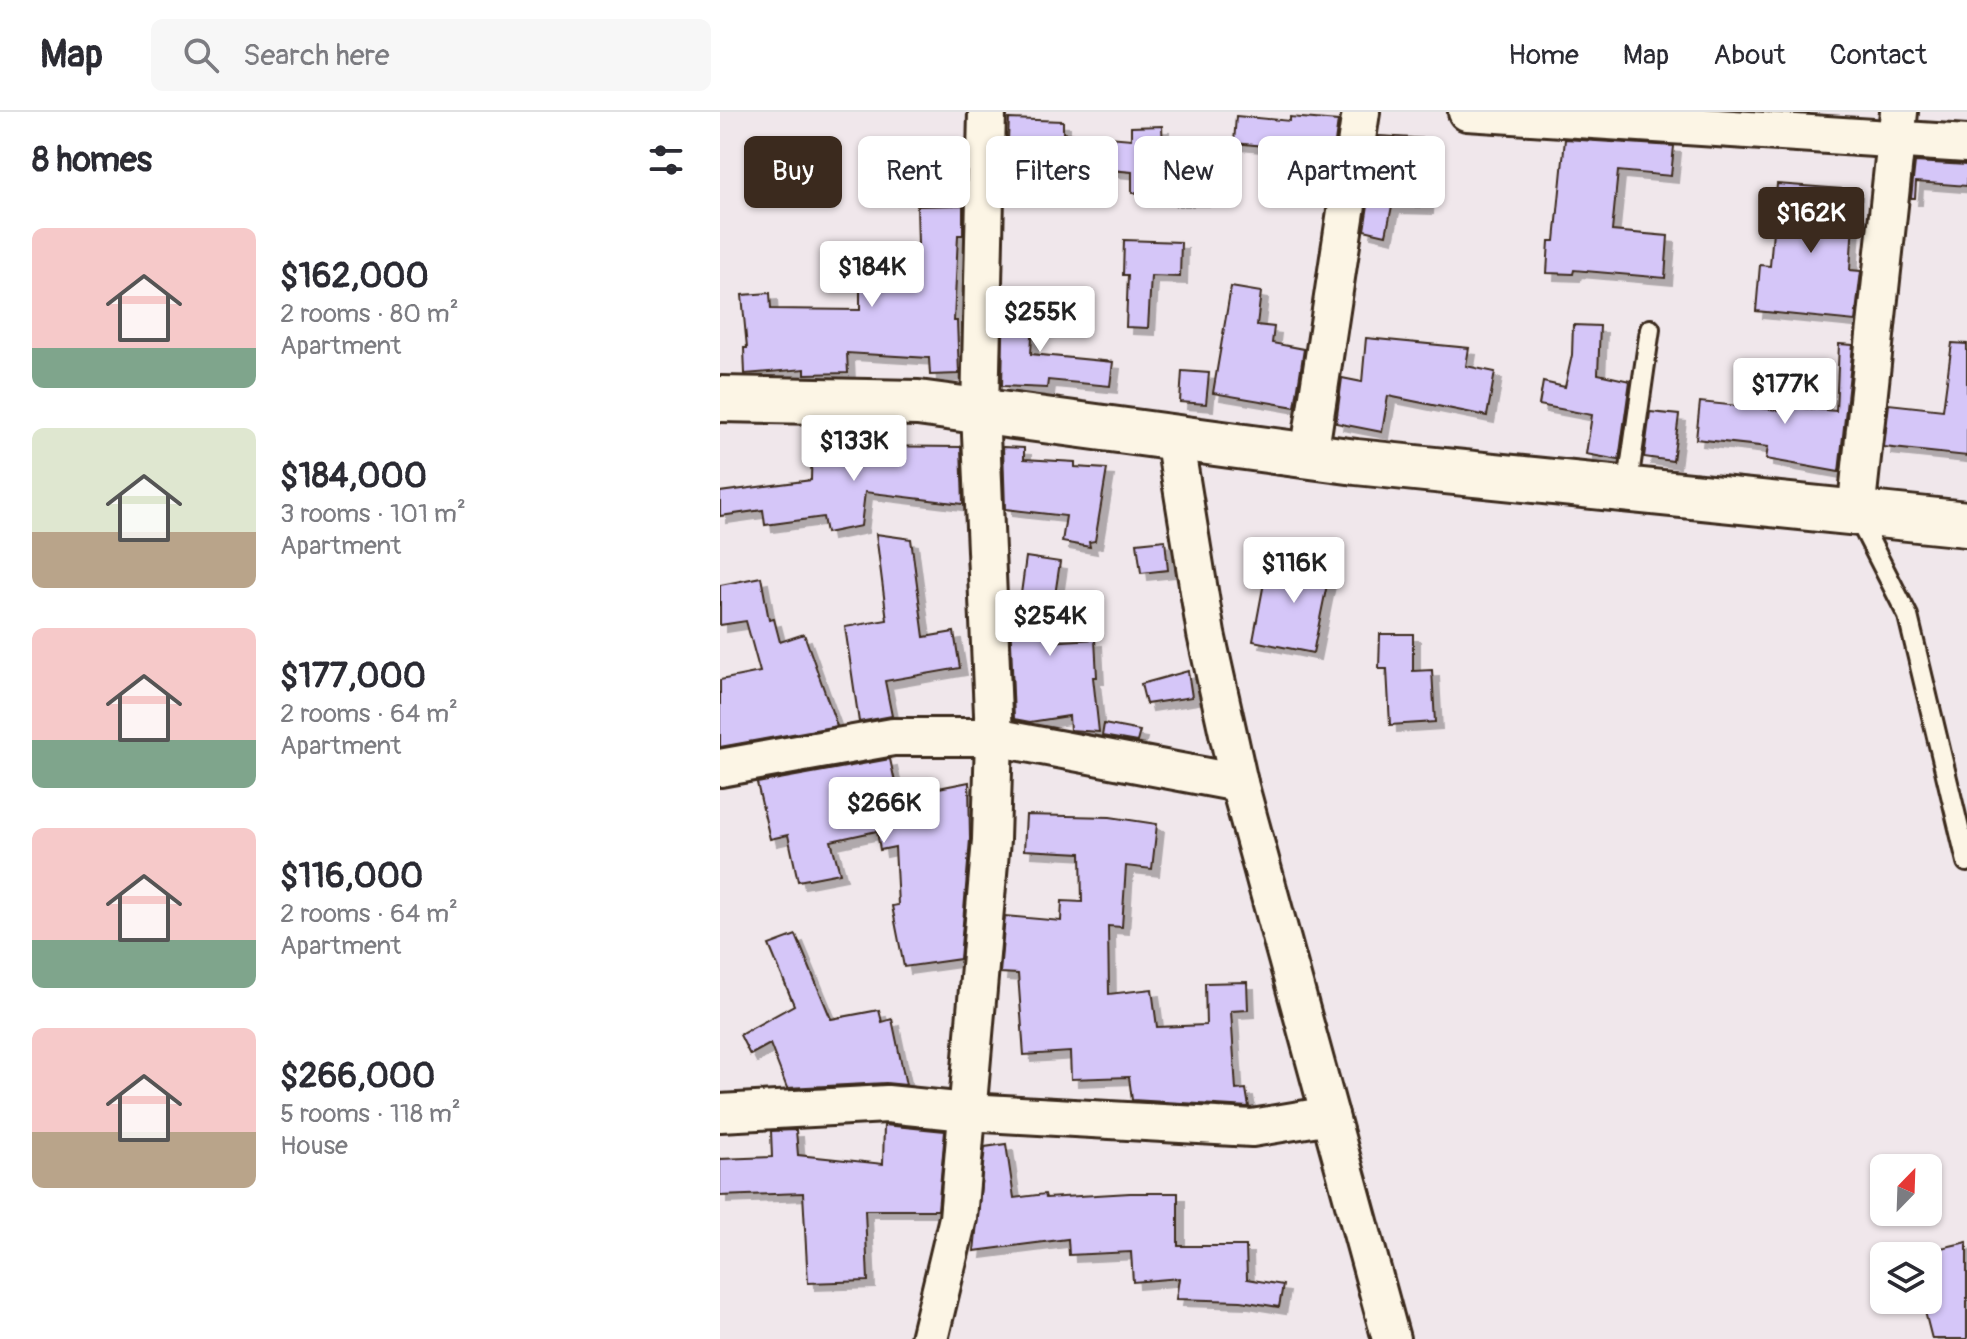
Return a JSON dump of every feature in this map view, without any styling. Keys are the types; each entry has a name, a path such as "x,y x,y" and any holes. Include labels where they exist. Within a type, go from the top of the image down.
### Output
{"main road":[{"path":"720,399 918,403 1309,456 1967,524"}],"street":[{"path":"929,1339 958,1218 991,840 994,737 980,411 987,112"},
{"path":"1309,456 1361,112"},
{"path":"1467,112 1897,126 1967,144"},
{"path":"1856,513 1897,126"},
{"path":"1174,437 1206,634 1239,783 1391,1339"},
{"path":"720,768 893,737 994,737 1239,783"},
{"path":"720,1113 887,1104 967,1112 1252,1128 1330,1115"}],"lane":[{"path":"1627,490 1650,329"},
{"path":"1856,513 1908,616 1967,862"}],"building":[{"path":"1236,116 1338,121 1336,136 1258,136 1258,145 1242,144 1242,136 1235,136"},
{"path":"1009,119 1063,121 1063,133 1097,136 1008,136"},
{"path":"1162,126 1162,136 1134,136 1134,193 1132,172 1118,171 1118,138 1131,139 1131,127"},
{"path":"1565,139 1674,146 1671,176 1618,171 1612,231 1668,236 1665,278 1574,270 1573,274 1547,273 1549,241 1555,241"},
{"path":"1915,162 1967,165 1967,186 1916,182 1915,198 1911,198"},
{"path":"1777,184 1855,190 1850,270 1861,271 1855,321 1756,311 1760,265 1770,266"},
{"path":"917,208 963,208 963,235 958,235 954,321 957,321 959,374 930,375 929,358 847,353 848,373 805,374 805,369 745,374 744,348 747,348 742,295 770,293 771,309 860,310 860,245 918,244"},
{"path":"1368,208 1392,208 1386,235 1364,230"},
{"path":"1124,240 1181,242 1180,277 1151,276 1148,328 1126,327 1128,275 1123,275"},
{"path":"1231,287 1261,292 1257,325 1274,327 1272,343 1304,349 1295,407 1213,393"},
{"path":"1004,291 1030,294 1027,320 1033,320 1031,354 1113,362 1110,386 1048,380 1047,388 1002,386"},
{"path":"1573,325 1600,326 1598,374 1630,381 1619,460 1586,454 1592,415 1539,405 1543,382 1565,387 1572,355"},
{"path":"1366,338 1469,348 1466,366 1495,372 1487,416 1388,396 1382,432 1336,423 1342,378 1362,382"},
{"path":"1952,343 1967,344 1967,456 1884,447 1889,404 1943,410"},
{"path":"1839,344 1853,345 1839,472 1766,459 1768,447 1696,439 1700,402 1778,410 1778,406 1836,411"},
{"path":"1182,371 1209,373 1206,404 1180,402"},
{"path":"1650,412 1679,415 1673,461 1644,457"},
{"path":"812,440 853,441 853,446 961,447 963,504 865,492 861,526 826,533 823,517 765,525 763,510 720,516 720,492 811,480"},
{"path":"1003,447 1024,448 1024,459 1075,462 1075,467 1107,469 1095,541 1089,542 1090,547 1062,542 1066,516 1005,509"},
{"path":"876,534 911,539 924,637 954,632 960,668 885,681 892,716 859,722 845,627 887,620"},
{"path":"1165,540 1168,570 1141,573 1137,543"},
{"path":"1296,553 1332,560 1313,653 1253,641 1266,572 1291,577"},
{"path":"1026,557 1060,562 1048,642 1095,639 1097,677 1093,677 1099,732 1070,730 1069,716 1030,722 1014,719 1010,616 1018,616"},
{"path":"761,577 769,620 774,619 780,642 804,634 837,726 720,747 720,680 760,672 746,621 720,625 720,585"},
{"path":"1380,634 1413,634 1413,671 1432,670 1435,722 1390,725 1387,669 1379,669"},
{"path":"1188,671 1192,697 1146,704 1141,684"},
{"path":"1104,724 1140,731 1137,742 1102,736"},
{"path":"890,759 898,796 969,782 970,839 960,959 904,967 892,906 898,905 895,847 880,850 877,831 831,841 840,873 798,881 788,835 770,839 757,783"},
{"path":"1026,815 1110,817 1157,824 1152,869 1126,866 1122,927 1108,926 1109,994 1152,989 1157,1027 1206,1025 1205,983 1247,982 1248,1010 1231,1011 1236,1090 1246,1089 1249,1107 1132,1100 1129,1077 1071,1079 1070,1052 1024,1055 1018,974 1000,973 1005,916 1061,921 1062,901 1082,902 1081,853 1024,850"},
{"path":"796,935 831,1019 879,1010 882,1022 892,1019 906,1085 886,1083 787,1088 770,1044 750,1055 740,1035 794,1005 769,945"},
{"path":"884,1125 945,1131 938,1210 865,1210 868,1281 808,1283 803,1193 720,1196 720,1159 772,1157 771,1131 796,1130 798,1155 883,1164"},
{"path":"1006,1144 1014,1198 1045,1194 1046,1198 1178,1193 1178,1246 1246,1246 1247,1279 1283,1285 1279,1307 1241,1301 1176,1299 1179,1278 1133,1282 1131,1252 1069,1255 1068,1239 974,1251 985,1147"},
{"path":"1967,1242 1967,1339 1932,1339 1926,1314 1942,1314 1942,1248"}]}
